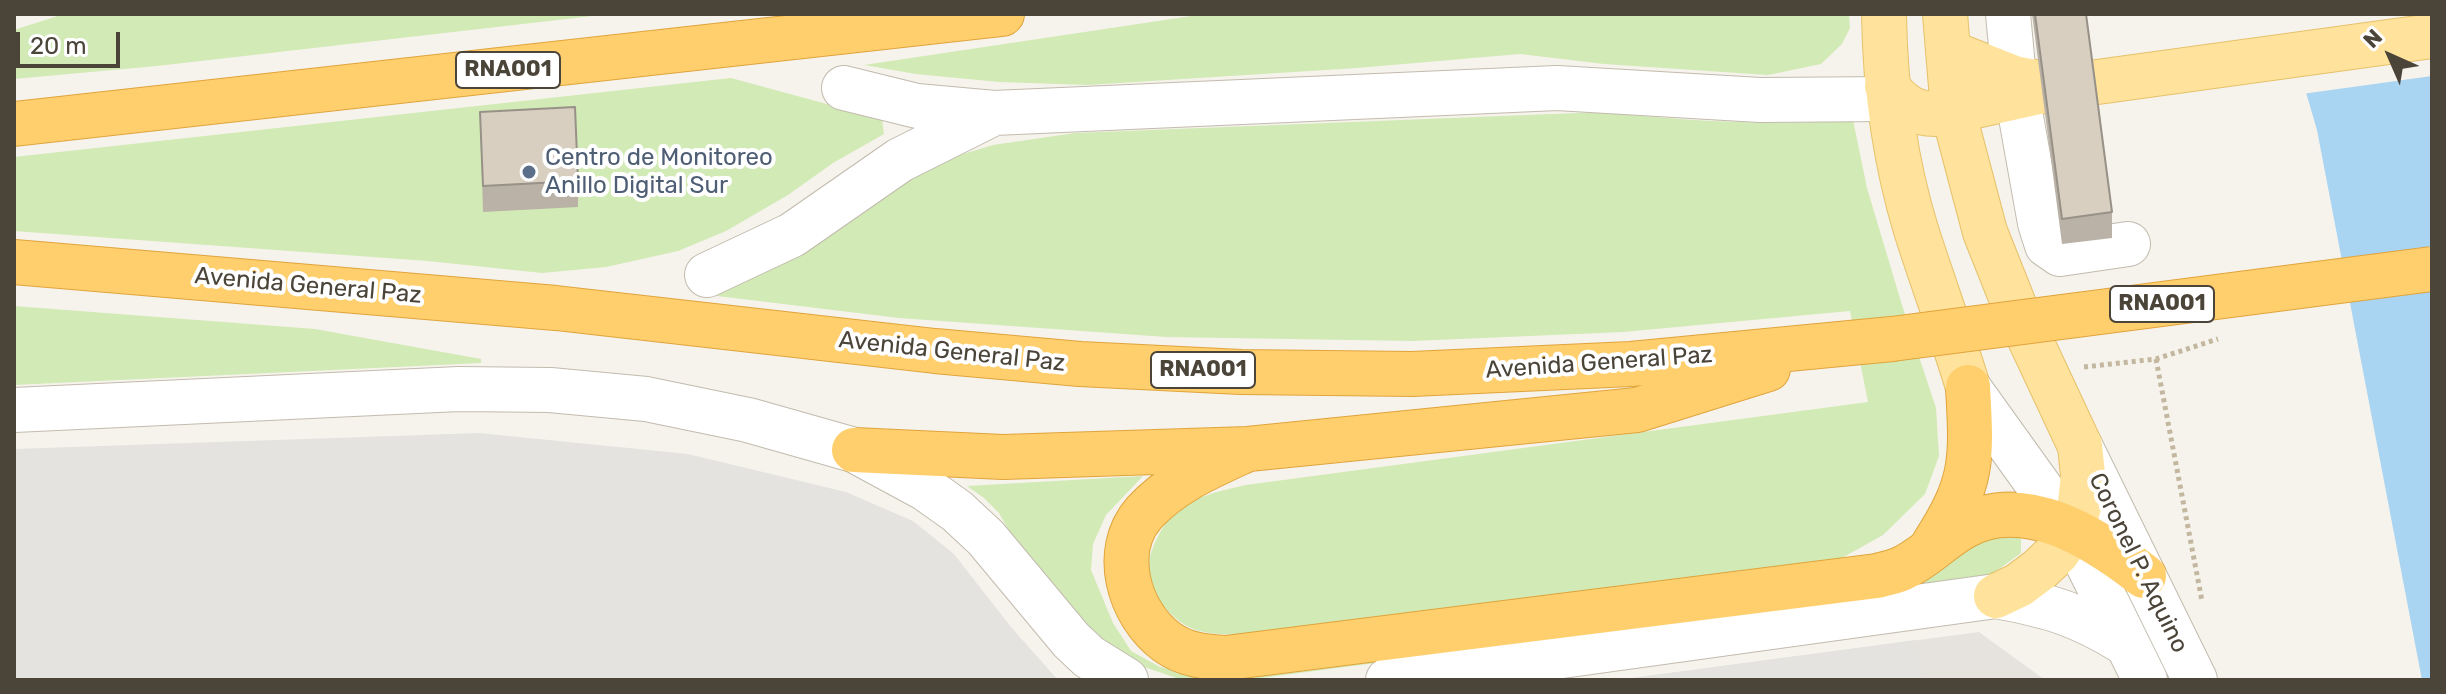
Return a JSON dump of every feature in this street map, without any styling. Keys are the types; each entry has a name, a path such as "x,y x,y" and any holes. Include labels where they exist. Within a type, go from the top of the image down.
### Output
{"highway":[{"name":"RNA001","path":"14,124 1002,14"},
{"name":"Avenida General Paz","path":"14,262 556,308 949,353 1080,364 1241,372 1412,374 1631,364 1872,341"},
{"name":"RNA001","path":"1872,341 2432,269"},
{"path":"854,450 1003,457 1248,449 1637,410 1872,341"},
{"path":"1930,550 1952,516 1966,484 1971,445 1968,387"},
{"path":"1248,449 1162,495 1142,515 1127,541 1126,570 1133,596 1146,621 1168,643 1195,656 1226,658 1877,576 1902,569 1963,527 1988,515 2017,513 2046,519 2110,552 2144,576"}],"main road":[{"path":"1884,14 1888,92 1898,154 1916,229 1968,387"},
{"path":"1946,33 2016,88"},
{"path":"1946,33 1953,111 1985,232 2014,305 2080,446 2083,475 2072,532 2058,552 2019,585 1996,596"},
{"path":"1888,92 1915,111 1933,114 1953,111 2016,88 2061,87 2432,36"}],"street":[{"path":"2008,14 2016,88 2040,223 2047,245 2060,254 2128,244"},
{"path":"844,88 917,106 994,113 1557,88 1760,100 1888,92"},
{"path":"707,275 792,235 900,160 994,113"},
{"name":"Coronel P. Aquino","path":"1968,387 2072,532 2135,662"},
{"path":"14,410 443,390 550,390 646,399 748,420 854,450 926,489 957,511 986,538 1071,640 1089,657 1126,680"},
{"name":"Coronel P. Aquino","path":"2080,446 2195,680"},
{"path":"1388,680 1996,596 2049,606 2089,621 2135,662"}],"path":[{"path":"2175,637 2205,618 2156,359 2219,339"}],"shaded area":[{"path":"479,433 688,454 846,492 913,521 954,554 1011,627 1058,680 14,680 14,449"},
{"path":"1979,632 2045,680 1617,680"},
{"path":"1916,640 1922,680 1617,680"}],"green space":[{"path":"64,14 610,14 157,66 14,79 14,30"},
{"path":"1205,14 1849,14 1850,28 1842,44 1821,64 1768,75 1604,64 1520,54 1088,85 999,82 916,74 864,65"},
{"path":"731,78 882,119 884,134 726,231 678,251 606,267 542,273 428,261 14,231 14,157"},
{"path":"1603,112 1728,122 1853,120 1867,188 1936,408 1939,456 1925,494 1883,535 1840,559 1286,633 1223,634 1199,631 1169,612 1152,590 1147,576 1155,543 1163,528 1173,515 1198,499 1246,485 1868,402 1850,311 1623,332 1413,341 1166,337 899,318 709,295 927,165 993,145 1075,133"},
{"path":"14,306 315,329 481,359 481,363 14,385"},
{"path":"1143,476 1106,515 1093,544 1091,570 1113,623 1131,651 1160,667 1190,674 1910,582 1995,530 2021,534 2021,553 1987,578 1924,591 1246,680 1182,680 1127,661 1098,643 1012,536 999,513 967,486"}],"water":[{"path":"2283,14 2432,14 2432,680 2422,680 2317,130"}],"pier":[{"path":"2279,14 2432,14 2432,76 2302,94"}],"building":[{"path":"2035,14 2086,14 2112,212 2062,219"},
{"name":"Centro de Monitoreo Anillo Digital Sur","path":"575,107 578,181 483,186 480,112"}],"place":[{"name":"Centro de Monitoreo Anillo Digital Sur","path":"529,172"}]}
